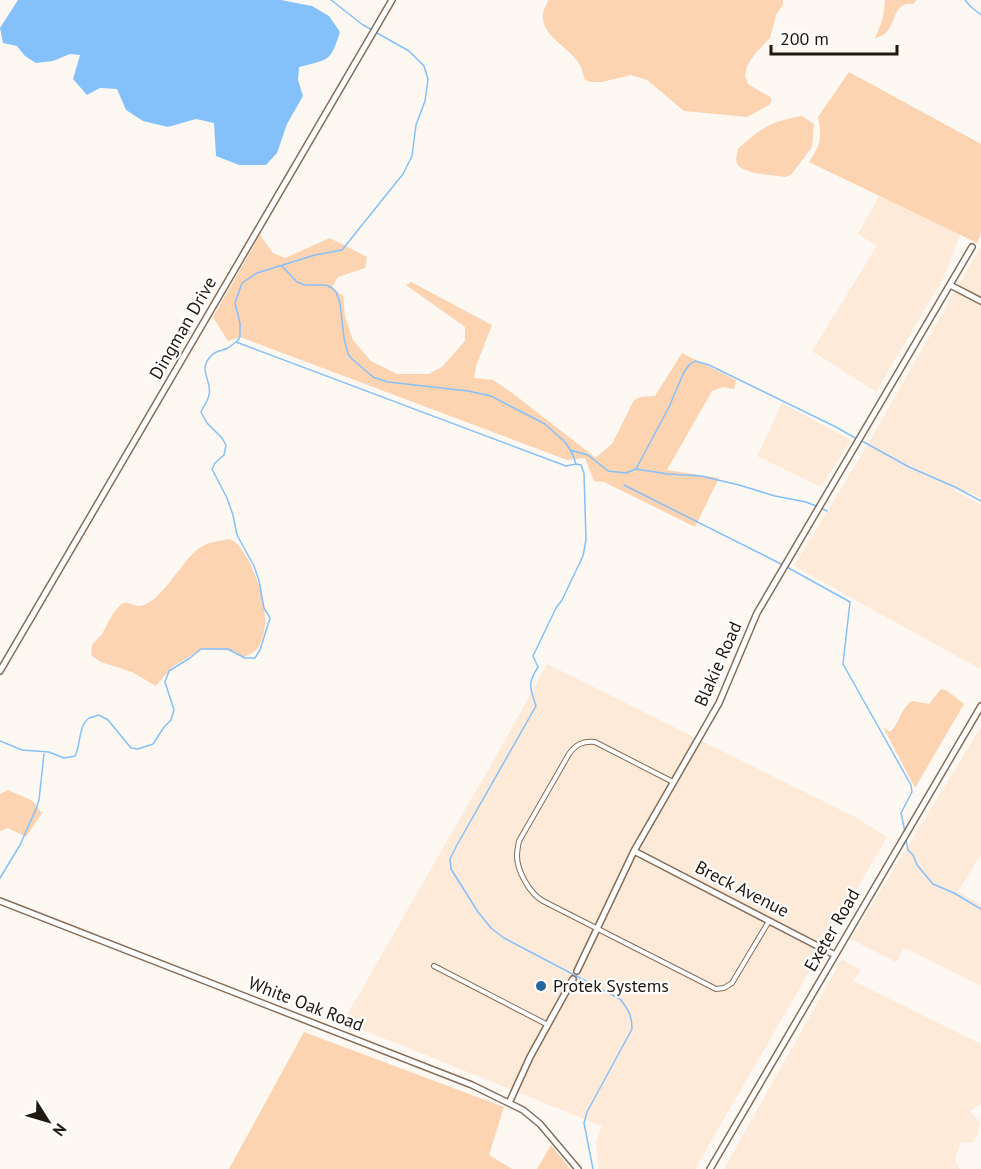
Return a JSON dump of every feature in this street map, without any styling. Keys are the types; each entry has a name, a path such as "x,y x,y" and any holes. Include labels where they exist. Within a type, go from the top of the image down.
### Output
{"street":[{"name":"Dingman Drive","path":"0,671 392,0"},
{"name":"Blakie Road","path":"509,1103 530,1057 573,979 634,851 719,703 757,613 972,247"},
{"path":"950,285 981,301"},
{"name":"Exeter Road","path":"710,1169 981,706"},
{"path":"673,782 595,742 580,743 572,749 522,836 517,851 521,872 536,896 543,902 714,988 721,989 732,983 769,920"},
{"name":"Breck Avenue","path":"634,851 835,955"},
{"name":"White Oak Road","path":"0,902 472,1085 524,1110 540,1124 578,1169"},
{"path":"434,966 548,1025"}],"shaded area":[{"path":"548,0 783,0 770,38 754,55 747,66 745,75 748,84 772,100 769,105 747,117 684,111 647,80 631,75 602,82 585,80 578,62 546,28 543,13"},
{"path":"885,0 916,0 914,4 900,7 888,30 875,38 883,18"},
{"path":"849,72 981,144 981,233 977,243 809,162 820,141 818,117"},
{"path":"802,116 814,124 812,147 791,175 785,177 754,173 737,164 738,149 754,135 774,123"},
{"path":"879,196 960,235 944,277 876,392 812,351 877,246 858,234"},
{"path":"260,235 273,253 285,258 330,238 367,257 365,268 338,277 332,287 343,296 345,316 353,340 371,361 397,374 428,374 442,367 465,341 465,327 406,285 411,282 492,325 476,366 474,378 493,380 596,458 612,444 634,400 655,396 682,353 736,380 734,389 723,387 712,391 667,470 719,478 695,527 604,482 594,481 585,458 567,460 240,337 228,341 213,317"},
{"path":"981,246 981,498 957,488 954,491 981,504 980,669 794,566 868,444"},
{"path":"782,403 851,440 821,487 757,456"},
{"path":"229,539 243,551 262,598 265,625 262,640 256,650 244,657 227,650 202,649 172,667 156,686 132,672 101,662 92,656 93,644 102,634 118,607 126,602 138,606 148,603 156,598 198,549 209,543"},
{"path":"547,664 855,817 887,837 695,1169 599,1169 596,1141 602,1126 343,1022"},
{"path":"941,689 946,690 964,704 915,788 883,727 890,732 908,704 912,701 929,704"},
{"path":"981,727 981,855 958,891 981,905 981,986 904,948 896,962 851,939"},
{"path":"8,790 33,801 42,813 26,837 8,828 0,831 0,794"},
{"path":"842,959 861,970 853,981 981,1044 981,1104 970,1111 980,1122 977,1135 972,1143 961,1142 955,1160 960,1169 724,1169"},
{"path":"304,1032 504,1107 489,1155 512,1169 229,1169"},
{"path":"551,1145 570,1169 537,1169"}],"water":[{"path":"18,0 281,0 312,6 329,16 340,32 331,55 323,61 299,67 298,80 303,96 287,124 277,153 266,165 239,165 216,156 214,123 196,119 168,127 143,121 126,110 117,89 100,88 87,95 73,79 80,55 70,54 53,61 36,63 25,56 17,46 3,43 0,28"}],"waterway":[{"path":"331,0 372,30"},
{"path":"965,0 981,15"},
{"path":"237,341 240,337 240,323 235,303 242,283 257,273 315,255 342,250 403,174 412,156 416,125 425,101 428,79 424,66 409,51 377,33"},
{"path":"282,266 297,282 305,285 326,285 336,292 340,303 348,354 373,377 388,382 468,391 491,396 545,424 566,443 576,464"},
{"path":"0,741 22,750 49,752 64,758 75,756 85,721 99,715 108,720 131,748 138,749 153,744 171,720 174,710 165,682 169,671 201,649 228,649 245,658 255,658 260,650 270,618 264,608 254,566 237,535 227,498 212,469 224,455 226,445 207,423 201,412 210,390 205,370 207,360 214,353 236,342 566,466 581,465 584,473 586,540 583,556 533,656 538,667 532,678 531,686 536,706 450,859 451,869 491,928 504,938 620,999 629,1012 632,1029 587,1112 584,1123 593,1169"},
{"path":"636,469 669,407 684,372 695,361 709,365 857,439"},
{"path":"862,441 909,467 981,501"},
{"path":"570,450 588,455 608,471 626,473 636,469 701,476 816,506"},
{"path":"624,485 785,566 850,602 843,664 911,785 912,792 901,813 905,832"},
{"path":"821,508 827,511"},
{"path":"0,878 20,845 36,809 44,754"},
{"path":"906,840 908,850 917,865 933,884 981,909"}],"place":[{"name":"Protek Systems","path":"541,986"}]}
